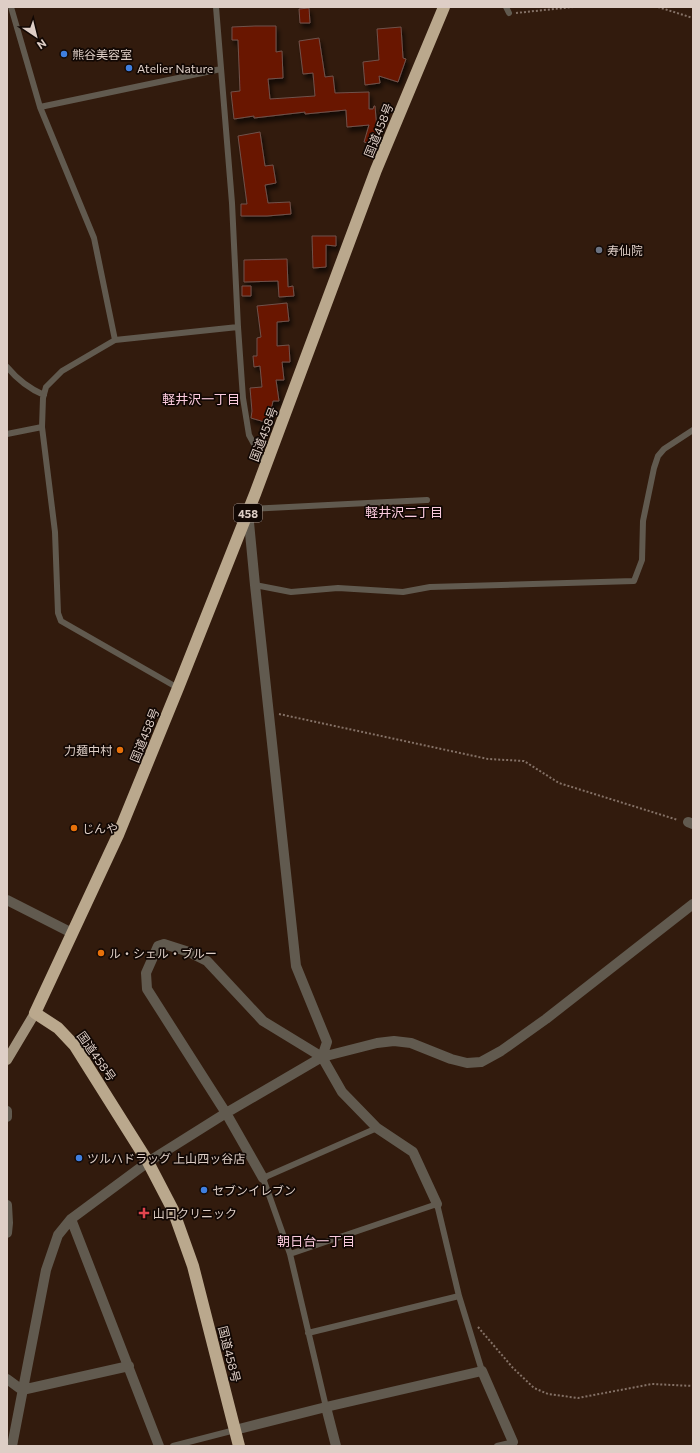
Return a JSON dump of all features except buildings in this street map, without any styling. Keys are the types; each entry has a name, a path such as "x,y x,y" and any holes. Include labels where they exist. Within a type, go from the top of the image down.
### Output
{"highway":[{"name":"国道458号","path":"238,1446 194,1266 173,1210 148,1162 75,1046 58,1028 35,1013 118,835 178,688 249,510 376,170 444,7"}],"main road":[{"path":"7,1060 35,1013"}],"street":[{"path":"249,510 254,585 296,966 327,1042 322,1057"},
{"path":"7,900 72,933"},
{"path":"12,1446 46,1270 58,1235 72,1219 148,1162 226,1113 322,1057 377,1043 394,1041 411,1044 467,1063 481,1062 501,1051 546,1019 693,904"},
{"path":"263,1178 226,1113 147,989 146,973 158,946 164,944 189,952 207,961 263,1021 322,1057 342,1092 377,1128 412,1152 437,1204"},
{"path":"7,1111 7,1117"},
{"path":"7,1205 7,1234"},
{"path":"72,1219 159,1446"},
{"path":"7,1379 22,1390 129,1366"},
{"path":"235,1430 326,1407 482,1371 514,1444"},
{"path":"326,1407 336,1446"}],"lane":[{"path":"11,7 40,106 94,238 115,340"},
{"path":"216,7 232,203 243,398 249,435 266,465"},
{"path":"506,7 509,13"},
{"path":"40,106 221,69"},
{"path":"178,688 61,621 58,613 55,532 42,427 44,395 46,387 62,371 115,340 238,327"},
{"path":"7,367 34,391 44,395"},
{"path":"7,434 42,427"},
{"path":"254,585 291,592 338,588 403,592 430,587 634,581 642,560 643,521 658,456 664,449 693,430"},
{"path":"249,510 426,500"},
{"path":"326,1407 290,1254 263,1178 377,1128"},
{"path":"290,1254 437,1204 459,1296 482,1371"},
{"path":"308,1333 459,1296"},
{"path":"174,1446 235,1430"},
{"path":"497,1446 514,1444"}],"path":[{"path":"509,13 545,11 573,7"},
{"path":"658,7 693,18"},
{"path":"269,712 488,758 524,761 559,783 691,823"},
{"path":"476,1325 518,1373 534,1388 548,1394 578,1398 652,1384 693,1386"}],"place":[{"name":"熊谷美容室","path":"64,54"},
{"name":"Atelier Nature","path":"129,68"},
{"name":"寿仙院","path":"599,250"},
{"name":"力麺中村","path":"120,750"},
{"name":"じんや","path":"74,828"},
{"name":"ル・シェル・ブルー","path":"101,953"},
{"name":"ツルハドラッグ 上山四ッ谷店","path":"79,1158"},
{"name":"セブンイレブン","path":"204,1190"},
{"name":"山口クリニック","path":"144,1213"}],"district":[{"name":"軽井沢一丁目","path":"201,399"},
{"name":"軽井沢二丁目","path":"404,512"},
{"name":"朝日台一丁目","path":"316,1241"}]}
